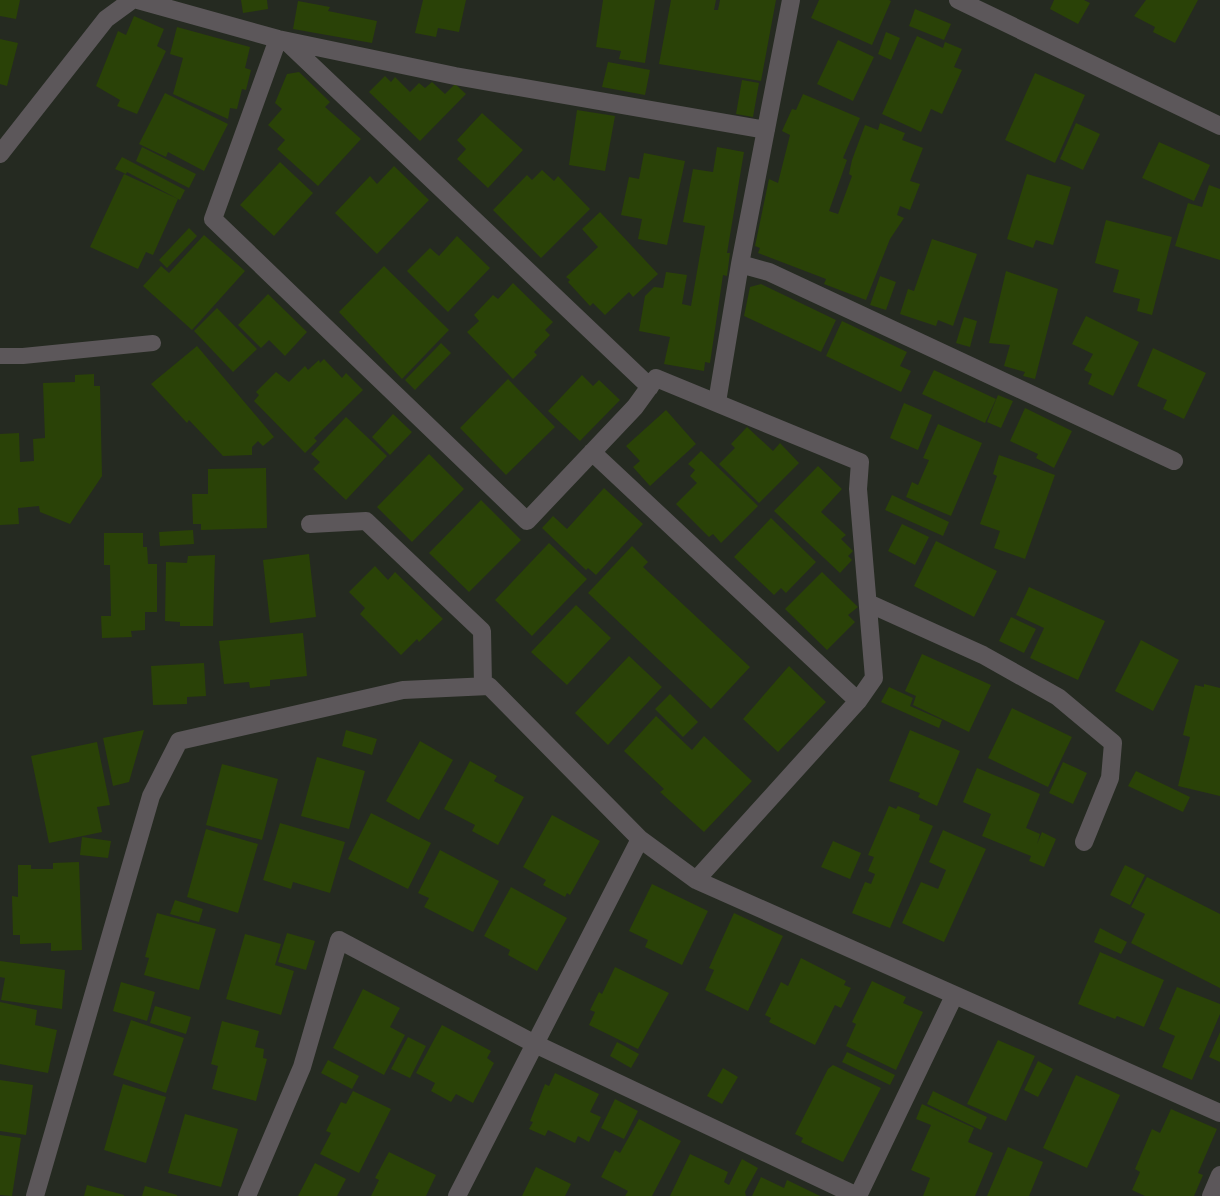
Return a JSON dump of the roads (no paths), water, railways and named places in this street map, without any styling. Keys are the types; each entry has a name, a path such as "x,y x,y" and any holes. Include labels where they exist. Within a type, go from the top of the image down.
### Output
{"street":[{"path":"0,154 106,19 132,0"},
{"path":"138,0 282,40 455,75 766,130"},
{"path":"717,402 740,264 791,0"},
{"path":"958,0 1220,126"},
{"path":"282,40 650,387"},
{"path":"282,40 213,219 527,521 635,408 656,378 860,462 858,489 874,678 858,701 696,880"},
{"path":"740,264 770,272 1174,462"},
{"path":"592,452 858,701"},
{"path":"310,524 366,521 482,631 483,686"},
{"path":"868,603 983,655 1058,697 1113,743 1110,778 1084,842"},
{"path":"35,1196 152,796 179,741 403,690 489,686 640,839 696,880 954,996 1062,1040 1220,1113"},
{"path":"457,1196 533,1043 640,839"},
{"path":"247,1196 302,1067 339,940 533,1043 858,1196 954,996"},
{"path":"1211,1196 1220,1175"}],"lane":[{"path":"0,356 23,356 153,343"}]}
